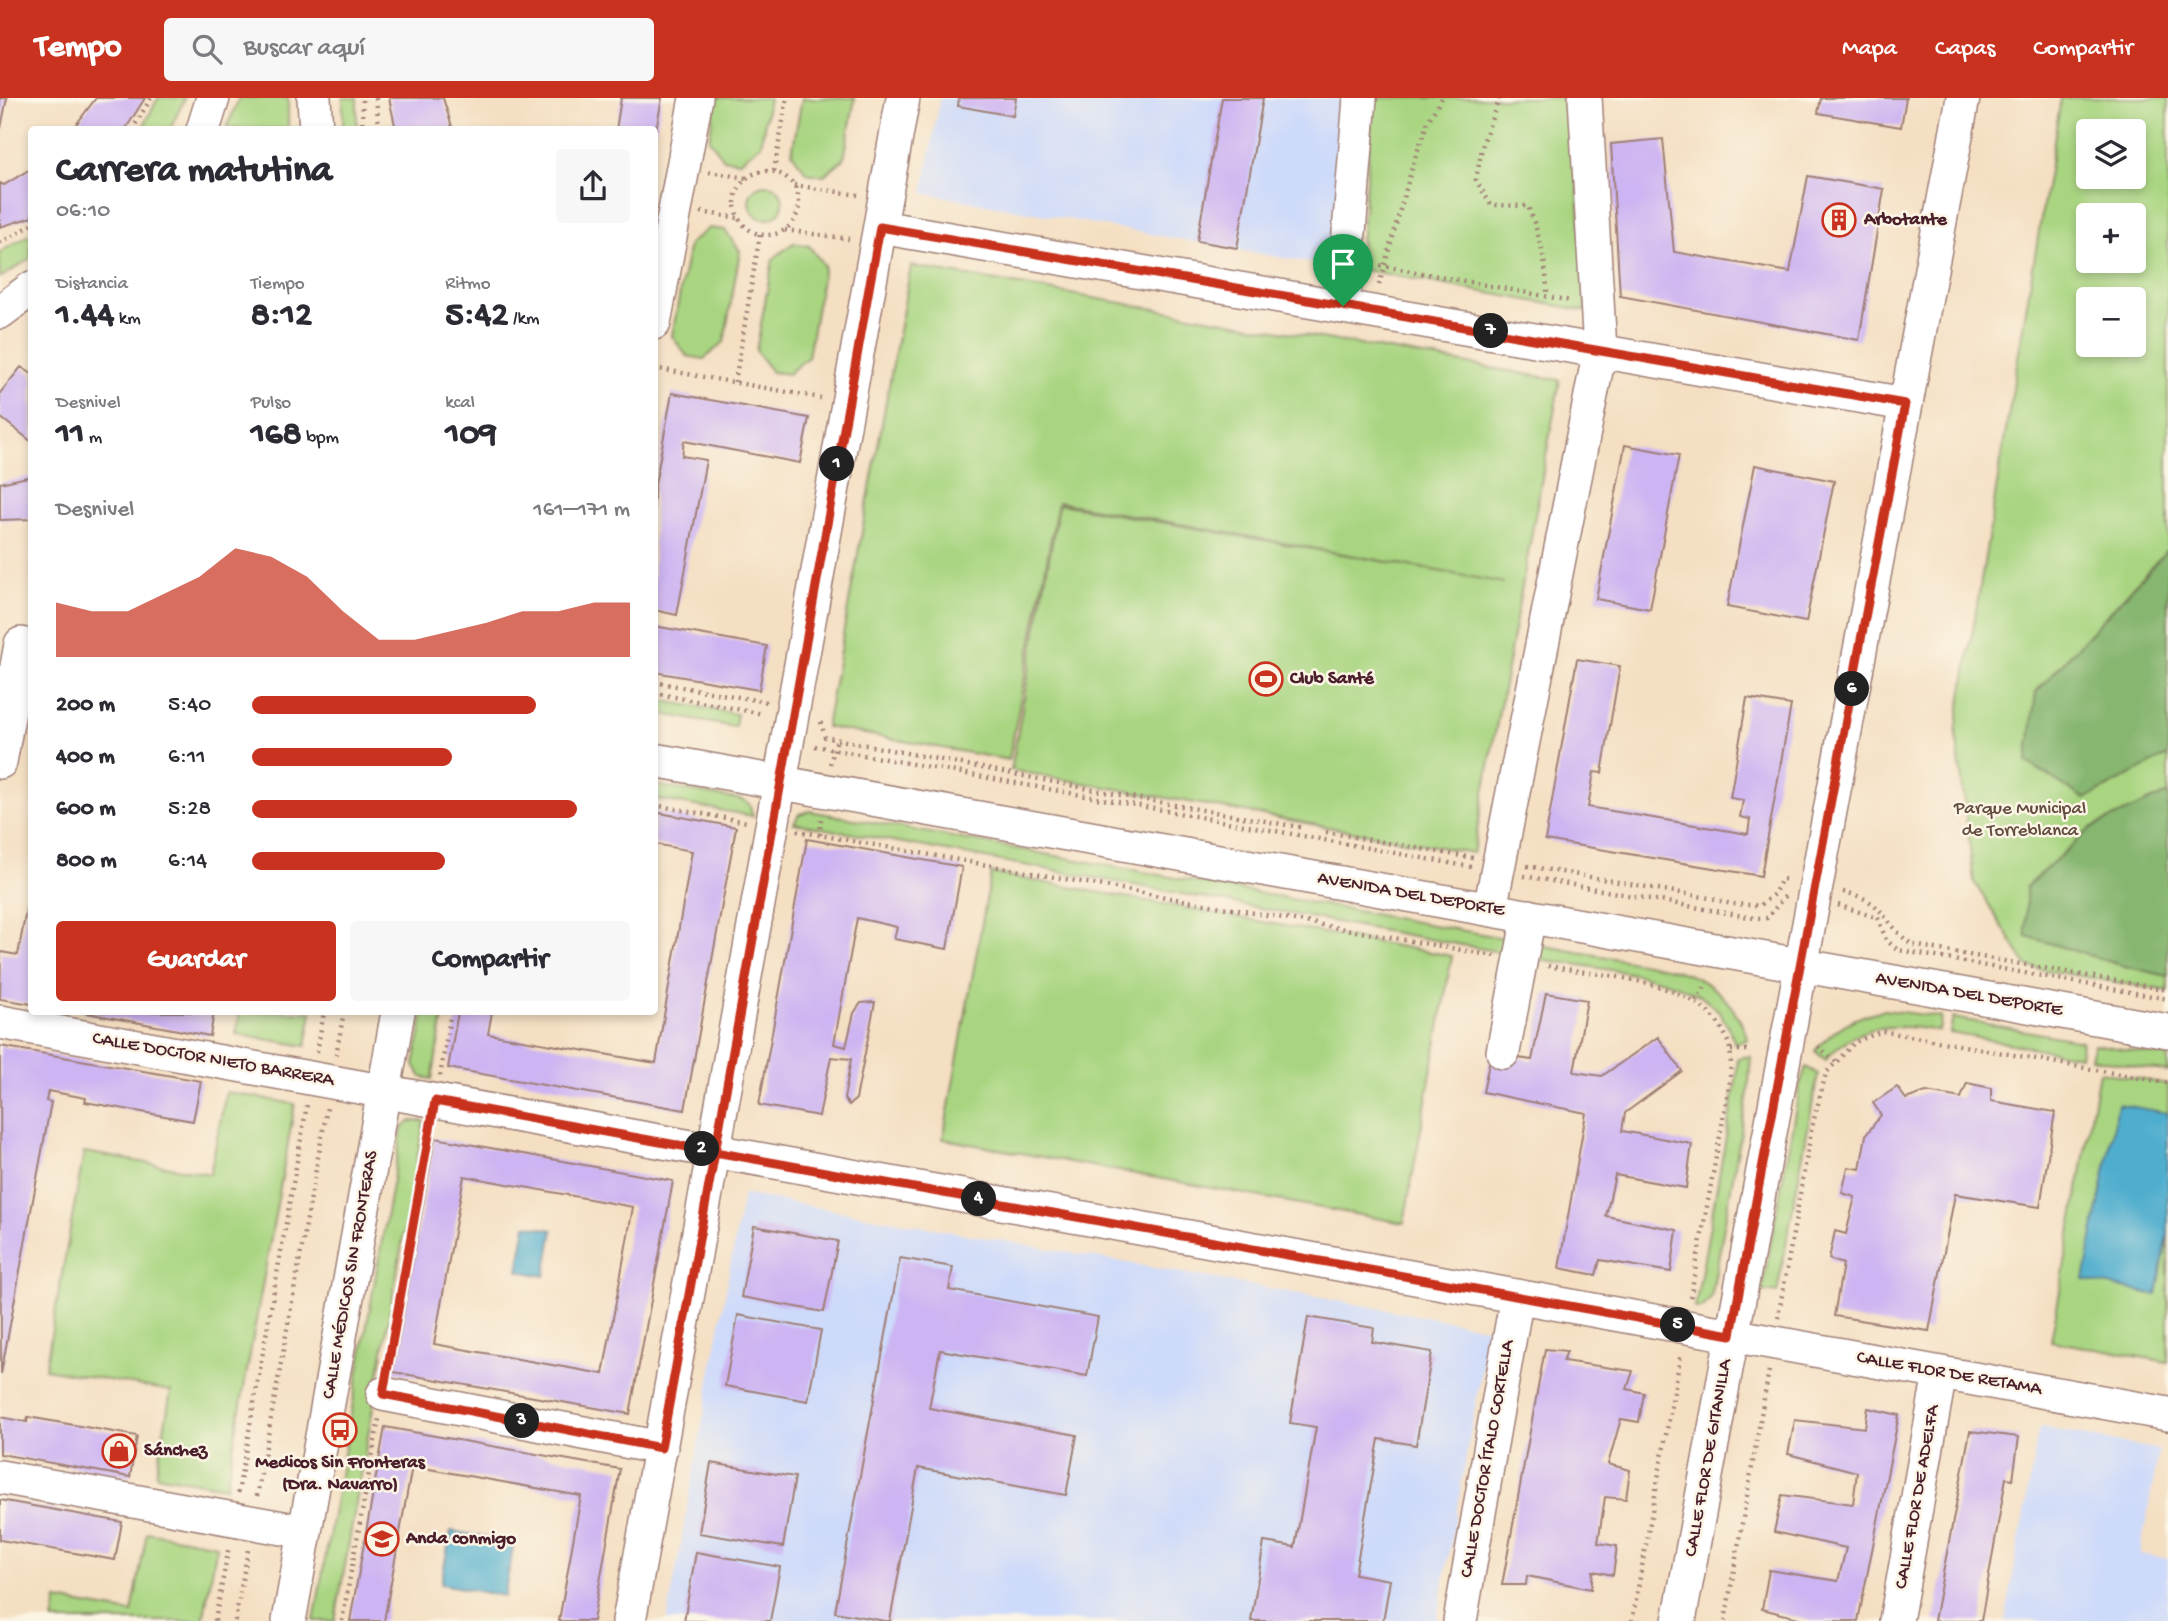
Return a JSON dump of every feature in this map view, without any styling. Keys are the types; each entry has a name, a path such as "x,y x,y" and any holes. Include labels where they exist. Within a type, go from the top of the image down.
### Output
{"street":[{"path":"204,126 213,98"},
{"path":"314,98 316,126"},
{"path":"658,301 696,98"},
{"path":"629,1621 715,1152 779,782 862,220 904,98"},
{"path":"1343,306 1360,98"},
{"path":"1490,909 1600,350 1585,98"},
{"name":"CALLE FLOR DE GITANILLA","path":"1679,1621 1963,98"},
{"path":"862,220 1905,404"},
{"path":"0,312 28,291"},
{"path":"0,762 18,643"},
{"name":"AVENIDA DEL DEPORTE","path":"658,761 2168,1031"},
{"path":"1503,1052 1529,916"},
{"name":"CALLE MÉDICOS SIN FRONTERAS","path":"289,1621 397,1015"},
{"name":"CALLE DOCTOR NIETO BARRERA","path":"0,1022 715,1152"},
{"name":"CALLE FLOR DE RETAMA","path":"715,1152 2168,1414"},
{"name":"CALLE DOCTOR ÍTALO CORTELLA","path":"1460,1621 1517,1296"},
{"name":"CALLE FLOR DE ADELFA","path":"1896,1621 1940,1373"},
{"path":"383,1394 661,1448"},
{"path":"0,1477 305,1532"}],"path":[{"path":"134,126 151,98"},
{"path":"362,126 363,98"},
{"path":"376,98 379,126"},
{"path":"774,171 787,98"},
{"path":"1442,98 1428,121 1383,266 1572,301 1572,288"},
{"path":"1499,98 1483,143 1476,180 1491,205 1528,206 1540,235 1547,265 1547,296"},
{"path":"683,168 746,178"},
{"path":"850,239 784,230 760,234 747,229 738,218 734,204 737,189 746,178 764,171 774,171 794,185 858,195"},
{"path":"847,253 850,239 862,220 858,195 860,183"},
{"path":"784,230 798,210 794,185"},
{"path":"675,208 738,218"},
{"path":"0,243 28,227"},
{"path":"735,382 760,234"},
{"path":"658,369 821,398"},
{"path":"820,405 824,384"},
{"path":"658,683 767,702 769,689"},
{"path":"658,694 762,713 768,722"},
{"path":"820,719 825,737 1304,828"},
{"path":"830,764 837,739"},
{"path":"810,742 818,748 834,751 1498,866 1715,899 1735,907 1746,904 1759,906 1774,894 1782,879 1791,880"},
{"path":"658,806 751,823"},
{"path":"820,835 822,813"},
{"path":"793,830 1661,988 1696,1001 1711,1012 1724,1032 1731,1051 1730,1081 1632,1621"},
{"path":"1326,832 1754,918 1767,918 1787,895 1791,896"},
{"path":"1838,891 1861,895 1876,904 1892,927 1913,945 2168,990"},
{"path":"1836,904 1862,910 1878,918 1886,940 1898,950 2168,999"},
{"path":"1696,1001 1707,983"},
{"path":"235,1621 243,1520 322,1080 324,1015"},
{"path":"215,1621 243,1520 322,1080 343,1015"},
{"path":"342,1621 450,1015"},
{"path":"1778,1323 1812,1127 1826,1073 1855,1042 1882,1031 2168,1083"},
{"path":"1818,1046 1836,1062"},
{"path":"1731,1051 1750,1050"},
{"path":"1725,1621 1768,1379"}],"shaded area":[{"path":"940,98 1351,98 1338,268 923,193"},
{"path":"743,1194 1489,1328 1437,1621 667,1621"},
{"path":"2039,1427 2159,1450 2140,1554 2168,1559 2168,1621 2005,1621"}],"green space":[{"path":"158,98 185,98 171,126 144,126"},
{"path":"239,98 288,98 288,126 227,126"},
{"path":"343,98 357,98 357,126 343,126"},
{"path":"716,98 769,98 761,145 740,161 724,159 709,139"},
{"path":"802,98 855,98 844,159 823,176 807,173 792,153"},
{"path":"1373,98 1572,98 1586,311 1359,269"},
{"name":"Parque Municipal de Torreblanca","path":"2061,98 2168,98 2168,549 2036,692 2162,759 2168,755 2168,793 2092,827 2026,887 2027,936 2124,966 2168,976 2168,991 2028,967 1974,882 1956,732"},
{"path":"766,185 778,190 783,202 778,214 766,219 754,214 749,202 754,190"},
{"path":"709,228 725,230 740,251 724,342 704,359 687,356 672,336 689,244"},
{"path":"28,236 28,260 0,278 0,252"},
{"path":"793,243 809,246 824,266 808,357 788,374 772,372 756,351 773,259"},
{"path":"911,266 1560,380 1473,853 1011,770 1059,504 1504,583 1058,502 1009,760 826,727"},
{"path":"2168,549 2168,755 2085,799 2027,762 2036,692"},
{"path":"658,700 737,714 735,727 658,714"},
{"path":"658,786 743,800 749,804 753,816 658,800"},
{"path":"2168,793 2168,976 2124,966 2026,936 2026,887 2092,827"},
{"path":"810,811 1509,939 1511,954 794,823 799,814"},
{"path":"991,873 1452,956 1404,1223 943,1139"},
{"path":"1539,945 1665,968 1700,980 1728,1001 1748,1039 1735,1044 1719,1012 1710,1003 1674,984 1626,972 1532,958"},
{"path":"1884,1010 1941,1017 1939,1031 1907,1027 1877,1028 1850,1038 1826,1060 1815,1051 1846,1024"},
{"path":"239,1015 311,1015 306,1046 236,1034"},
{"path":"423,1015 443,1015 432,1079 422,1077 414,1065"},
{"path":"1953,1018 2082,1041 2080,1056 1950,1033"},
{"path":"2094,1044 2168,1057 2168,1072 2091,1058"},
{"path":"1751,1056 1748,1094 1711,1298 1702,1308 1695,1308 1738,1058"},
{"path":"1806,1067 1818,1074 1777,1293 1762,1291 1800,1085"},
{"path":"2099,1072 2168,1084 2168,1362 2051,1341"},
{"path":"226,1092 295,1104 226,1487 156,1475 171,1391 45,1369 84,1152 210,1174"},
{"path":"410,1121 424,1121 335,1621 314,1621 402,1129"},
{"path":"147,1532 217,1545 203,1621 53,1621 57,1600 132,1613"}],"water":[{"path":"2118,1104 2168,1113 2168,1233 2157,1295 2084,1280"},
{"path":"526,1225 553,1230 545,1276 518,1271"},
{"path":"451,1531 514,1542 504,1596 441,1584"}],"building":[{"path":"0,98 7,98 1,128 0,128"},
{"path":"96,98 145,98 128,126 75,126"},
{"path":"389,98 443,98 452,126 395,126"},
{"path":"621,98 662,98 657,126 617,126"},
{"path":"959,98 1016,98 1013,116 958,106"},
{"path":"1222,98 1263,98 1237,248 1197,241"},
{"path":"1821,98 1906,98 1901,127 1818,113"},
{"name":"Arbotante","path":"1663,139 1674,252 1790,272 1808,176 1884,189 1859,340 1620,296 1611,144"},
{"path":"28,170 28,218 0,227 0,183 4,185"},
{"path":"21,367 28,371 28,439 0,417 0,393"},
{"path":"672,393 809,418 800,463 684,441 682,456 706,460 677,615 658,611 658,468"},
{"path":"1625,445 1679,455 1650,609 1596,599"},
{"path":"1755,465 1834,481 1806,622 1727,607"},
{"path":"28,477 28,519 0,520 0,483"},
{"path":"658,627 767,646 759,690 658,673"},
{"path":"1577,659 1620,666 1602,773 1594,772 1588,807 1748,834 1750,819 1740,817 1743,800 1730,798 1747,698 1791,705 1761,876 1545,840"},
{"path":"658,813 736,827 685,1110 448,1068 457,1015 491,1015 488,1034 656,1063 692,851 658,845"},
{"path":"807,839 962,867 947,949 894,939 897,927 857,918 834,1044 846,1047 854,1013 861,1003 875,1002 856,1099 849,1105 844,1099 851,1059 831,1057 819,1116 759,1105"},
{"path":"28,899 28,1003 0,999 1,952 18,955"},
{"path":"1546,993 1587,1000 1574,1072 1602,1076 1658,1037 1682,1071 1625,1113 1622,1131 1692,1144 1686,1188 1615,1175 1606,1216 1677,1230 1671,1272 1600,1260 1596,1275 1559,1268 1586,1113 1483,1092 1491,1054 1532,1060"},
{"path":"97,1015 214,1015 210,1036"},
{"path":"0,1046 201,1081 193,1121 85,1102 86,1098 48,1091 46,1101 51,1102 1,1374"},
{"path":"1967,1083 1991,1088 1991,1101 2055,1112 2040,1207 1955,1194 1929,1331 1834,1316 1843,1264 1829,1259 1835,1231 1846,1234 1855,1197 1842,1193 1848,1167 1860,1169 1866,1135 1881,1115 1873,1103 1897,1087 1906,1099 1926,1092 1961,1098"},
{"path":"435,1138 673,1181 630,1414 393,1372","holes":["464,1176 633,1207 603,1374 434,1344"]},
{"path":"754,1226 838,1241 824,1312 741,1297"},
{"path":"900,1258 953,1267 949,1290 1098,1317 1087,1376 940,1350 929,1408 1077,1435 1066,1495 918,1468 890,1621 885,1621 835,1612"},
{"path":"738,1315 821,1330 808,1401 725,1386"},
{"path":"1308,1317 1374,1328 1372,1342 1432,1352 1416,1445 1379,1439 1355,1574 1390,1580 1383,1621 1251,1621 1264,1542 1295,1547 1316,1427 1290,1423"},
{"path":"1545,1349 1567,1351 1563,1361 1633,1371 1627,1389 1644,1393 1639,1422 1621,1419 1608,1464 1630,1470 1626,1499 1605,1497 1598,1543 1617,1546 1613,1575 1593,1571 1591,1589 1527,1576 1526,1585 1502,1585"},
{"path":"1868,1408 1899,1415 1858,1621 1811,1621 1762,1609 1769,1570 1838,1581 1846,1548 1774,1532 1782,1495 1853,1504 1857,1472 1788,1454 1795,1420 1865,1428"},
{"path":"0,1417 27,1422 28,1417 137,1436 130,1477 0,1454"},
{"path":"385,1427 620,1469 593,1621 559,1621 581,1496 412,1466 384,1621 350,1621"},
{"path":"1970,1431 2019,1437 2013,1479 2006,1478 1981,1621 1934,1621"},
{"path":"711,1463 795,1477 783,1547 699,1533"},
{"path":"0,1500 122,1522 115,1560 0,1540"},
{"path":"696,1552 780,1567 770,1621 684,1621"}],"place":[{"name":"Arbotante","path":"1839,220"},
{"name":"Club Santé","path":"1266,679"},
{"name":"Medicos Sin Fronteras (Dra. Navarro)","path":"340,1430"},
{"name":"Sánchez","path":"119,1451"},
{"name":"Anda conmigo","path":"382,1539"}],"route":[{"path":"1343,306 880,227 715,1152 435,1101 383,1394 661,1448 715,1152 1731,1335 1905,404 1343,306"}]}
